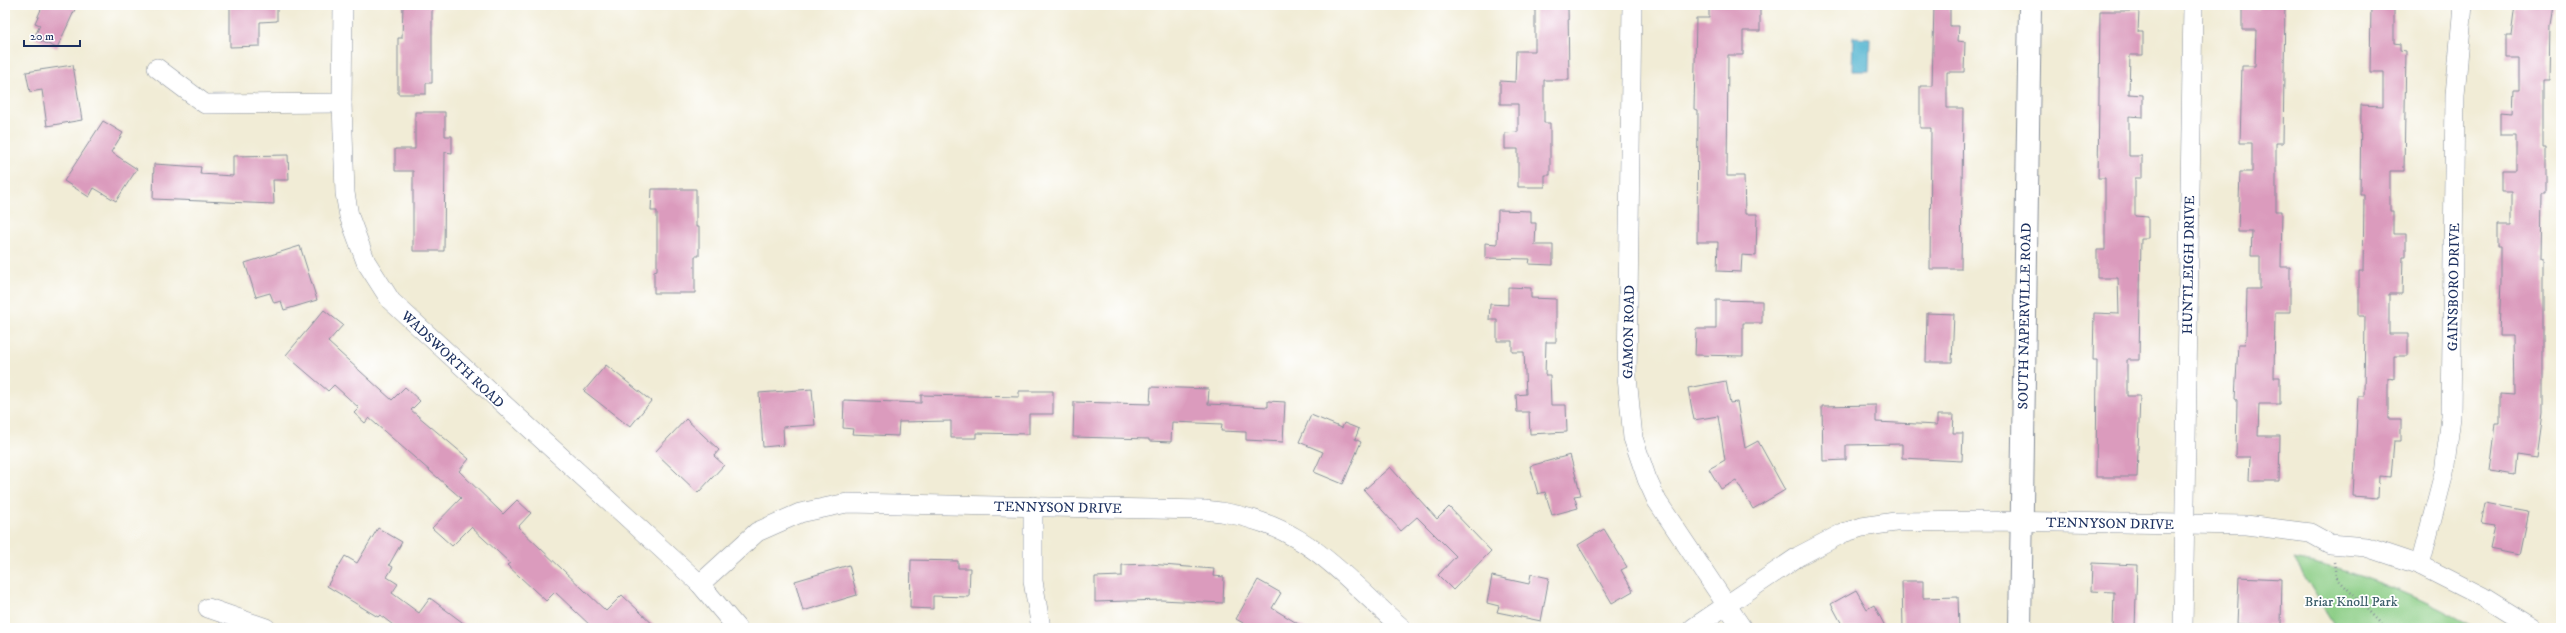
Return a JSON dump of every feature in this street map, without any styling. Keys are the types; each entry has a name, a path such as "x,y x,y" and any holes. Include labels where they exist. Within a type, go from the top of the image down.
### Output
{"main road":[{"name":"SOUTH NAPERVILLE ROAD","path":"2020,628 2030,5"}],"street":[{"name":"WADSWORTH ROAD","path":"343,5 342,103 345,193 349,216 366,262 391,301 700,584 737,628"},
{"name":"GAMON ROAD","path":"1632,5 1627,377 1630,420 1638,457 1658,501 1742,628"},
{"name":"HUNTLEIGH DRIVE","path":"2183,628 2193,5"},
{"name":"GAINSBORO DRIVE","path":"2420,565 2438,502 2450,424 2455,95 2463,5"},
{"path":"157,68 205,104 342,103"},
{"name":"TENNYSON DRIVE","path":"700,584 757,532 814,509 847,503 1205,510 1250,517 1300,538 1324,556 1402,628"},
{"path":"1033,506 1033,581 1041,628"},
{"name":"TENNYSON DRIVE","path":"1693,628 1822,542 1862,527 1895,522 2022,521 2270,527 2310,533 2330,544 2366,547 2420,565 2483,597 2533,628"},
{"path":"208,608 266,628"}],"path":[{"path":"2330,544 2336,577 2385,628"}],"green space":[{"name":"Briar Knoll Park","path":"2294,559 2341,570 2388,586 2433,605 2476,628 2336,628"}],"water":[{"path":"1853,37 1870,38 1869,71 1852,71"}],"building":[{"path":"43,5 77,5 57,48 34,38 40,25 35,23"},
{"path":"230,5 277,5 277,21 260,22 260,46 230,47"},
{"path":"403,5 432,5 432,83 426,83 426,94 398,94 398,38 402,38"},
{"path":"1535,5 1568,5 1569,80 1544,80 1544,123 1550,123 1550,175 1545,175 1545,187 1518,187 1518,149 1505,149 1505,133 1518,132 1518,104 1500,104 1500,81 1515,82 1516,51 1535,51"},
{"path":"1709,5 1760,5 1760,31 1743,31 1743,55 1728,55 1727,176 1744,176 1745,214 1757,214 1756,256 1742,255 1741,272 1717,271 1718,242 1697,242 1698,110 1694,109 1696,18 1709,18"},
{"path":"1934,5 1950,5 1950,26 1959,26 1958,41 1965,42 1964,72 1947,72 1947,108 1963,108 1961,269 1930,269 1931,128 1920,128 1920,86 1932,86"},
{"path":"2258,5 2285,5 2283,143 2276,143 2276,211 2282,211 2281,267 2290,267 2290,312 2275,312 2274,377 2280,377 2280,404 2259,404 2258,436 2280,436 2279,481 2249,481 2250,457 2236,457 2237,400 2235,399 2238,344 2245,344 2246,338 2247,289 2260,289 2260,256 2251,256 2252,232 2238,232 2240,172 2252,172 2252,143 2240,143 2242,66 2255,66 2256,30 2242,30 2242,8 2258,9"},
{"path":"2371,5 2394,5 2394,43 2400,44 2400,50 2406,51 2404,171 2390,171 2390,211 2393,211 2393,234 2406,234 2406,256 2403,256 2402,294 2389,294 2389,334 2408,334 2408,356 2394,356 2394,379 2388,378 2388,419 2401,419 2401,441 2394,441 2391,477 2379,476 2378,498 2353,496 2358,396 2364,396 2365,316 2359,316 2359,271 2363,271 2364,194 2360,194 2361,105 2383,106 2383,72 2370,72"},
{"path":"2515,5 2555,5 2552,24 2550,24 2549,81 2543,81 2543,148 2546,148 2546,193 2542,193 2541,259 2543,259 2543,414 2537,458 2517,455 2515,475 2490,471 2496,424 2500,424 2500,393 2514,394 2513,336 2499,336 2501,247 2498,247 2498,225 2512,225 2512,192 2502,192 2502,170 2516,170 2516,135 2500,135 2500,112 2513,113 2514,90 2519,90 2519,58 2506,58 2506,36 2511,36"},
{"path":"2100,11 2139,11 2138,32 2143,32 2143,55 2130,55 2129,94 2143,95 2143,117 2129,116 2129,156 2142,156 2142,178 2135,178 2135,216 2148,217 2148,238 2141,238 2139,360 2127,360 2127,396 2140,396 2137,477 2096,477 2097,360 2093,360 2094,313 2119,314 2118,278 2097,278 2097,250 2105,250 2105,178 2098,178"},
{"path":"73,65 82,120 47,126 42,90 30,92 26,72"},
{"path":"415,112 445,112 445,136 452,136 452,153 445,152 444,251 413,251 413,171 395,171 395,149 415,149"},
{"path":"103,121 123,133 111,152 137,169 116,201 94,188 89,197 64,181"},
{"path":"288,155 289,180 273,180 274,204 153,199 154,164 201,167 200,174 233,176 233,156"},
{"path":"652,189 696,189 696,227 699,227 699,256 695,256 695,293 654,293 654,271 657,270 657,211 651,211"},
{"path":"1498,210 1531,211 1531,223 1536,223 1535,245 1553,245 1553,265 1529,264 1530,259 1485,258 1485,243 1497,244"},
{"path":"300,246 317,300 284,310 281,301 274,303 270,293 256,297 245,263"},
{"path":"1508,287 1531,288 1531,298 1556,299 1556,342 1546,342 1545,375 1550,375 1551,405 1566,405 1567,432 1530,434 1529,412 1517,412 1516,395 1526,394 1524,352 1512,352 1512,341 1497,341 1497,320 1489,320 1490,304 1508,305"},
{"path":"1716,300 1762,301 1762,323 1743,323 1743,356 1695,355 1696,329 1716,329"},
{"path":"324,310 343,325 328,342 392,400 405,387 420,401 411,410 469,459 459,471 503,514 517,500 531,513 518,527 606,611 622,595 657,628 593,628 555,592 546,601 507,565 510,563 471,527 452,546 432,528 461,498 369,418 365,423 354,413 359,408 334,385 328,391 286,355"},
{"path":"1927,313 1954,314 1952,362 1926,362"},
{"path":"606,365 651,401 630,427 584,391"},
{"path":"1726,381 1730,403 1737,402 1745,448 1758,441 1785,490 1753,509 1736,481 1721,489 1709,469 1725,460 1718,416 1694,420 1688,388"},
{"path":"1151,387 1209,389 1208,404 1268,407 1268,401 1285,402 1283,442 1246,440 1246,432 1221,431 1222,424 1172,422 1171,442 1149,441 1149,439 1073,437 1074,402 1150,404"},
{"path":"812,389 815,425 783,427 784,445 763,447 759,393"},
{"path":"1019,391 1053,391 1053,414 1029,414 1029,434 976,433 976,438 951,438 951,421 899,422 898,436 852,434 853,429 843,428 844,400 921,403 921,395 1019,397"},
{"path":"1876,405 1876,422 1937,425 1937,415 1954,415 1953,433 1963,433 1962,461 1902,458 1902,444 1846,445 1846,460 1823,461 1822,406"},
{"path":"1311,415 1342,428 1344,423 1359,429 1355,439 1361,442 1343,484 1314,472 1323,452 1299,442"},
{"path":"686,419 719,450 714,456 724,465 698,493 655,452"},
{"path":"1570,455 1581,495 1574,496 1578,508 1552,515 1545,492 1538,494 1530,466"},
{"path":"1390,467 1437,519 1449,507 1491,551 1453,590 1438,575 1456,556 1417,517 1401,531 1364,490"},
{"path":"2485,503 2528,511 2519,555 2489,549 2494,526 2481,524"},
{"path":"378,528 402,542 389,565 393,567 387,577 398,584 392,593 419,613 430,598 470,628 397,628 380,615 378,617 327,586 345,556 357,563"},
{"path":"1604,529 1627,567 1621,570 1633,591 1612,603 1578,545"},
{"path":"911,560 958,561 958,568 970,568 969,597 933,596 933,609 910,608"},
{"path":"2092,563 2137,565 2135,628 2113,628 2114,592 2091,591"},
{"path":"1149,564 1214,569 1213,576 1224,577 1223,603 1161,600 1095,602 1095,577 1122,576 1122,565"},
{"path":"849,565 857,595 803,611 795,581"},
{"path":"1531,574 1549,578 1541,621 1497,612 1499,606 1487,603 1492,576 1529,584"},
{"path":"2239,577 2282,579 2281,625 2237,624"},
{"path":"1258,580 1281,593 1272,608 1305,628 1252,628 1236,619"},
{"path":"1902,581 1923,581 1923,598 1958,597 1959,628 1903,628"},
{"path":"1856,590 1867,609 1874,605 1886,628 1844,628 1831,604"}]}
